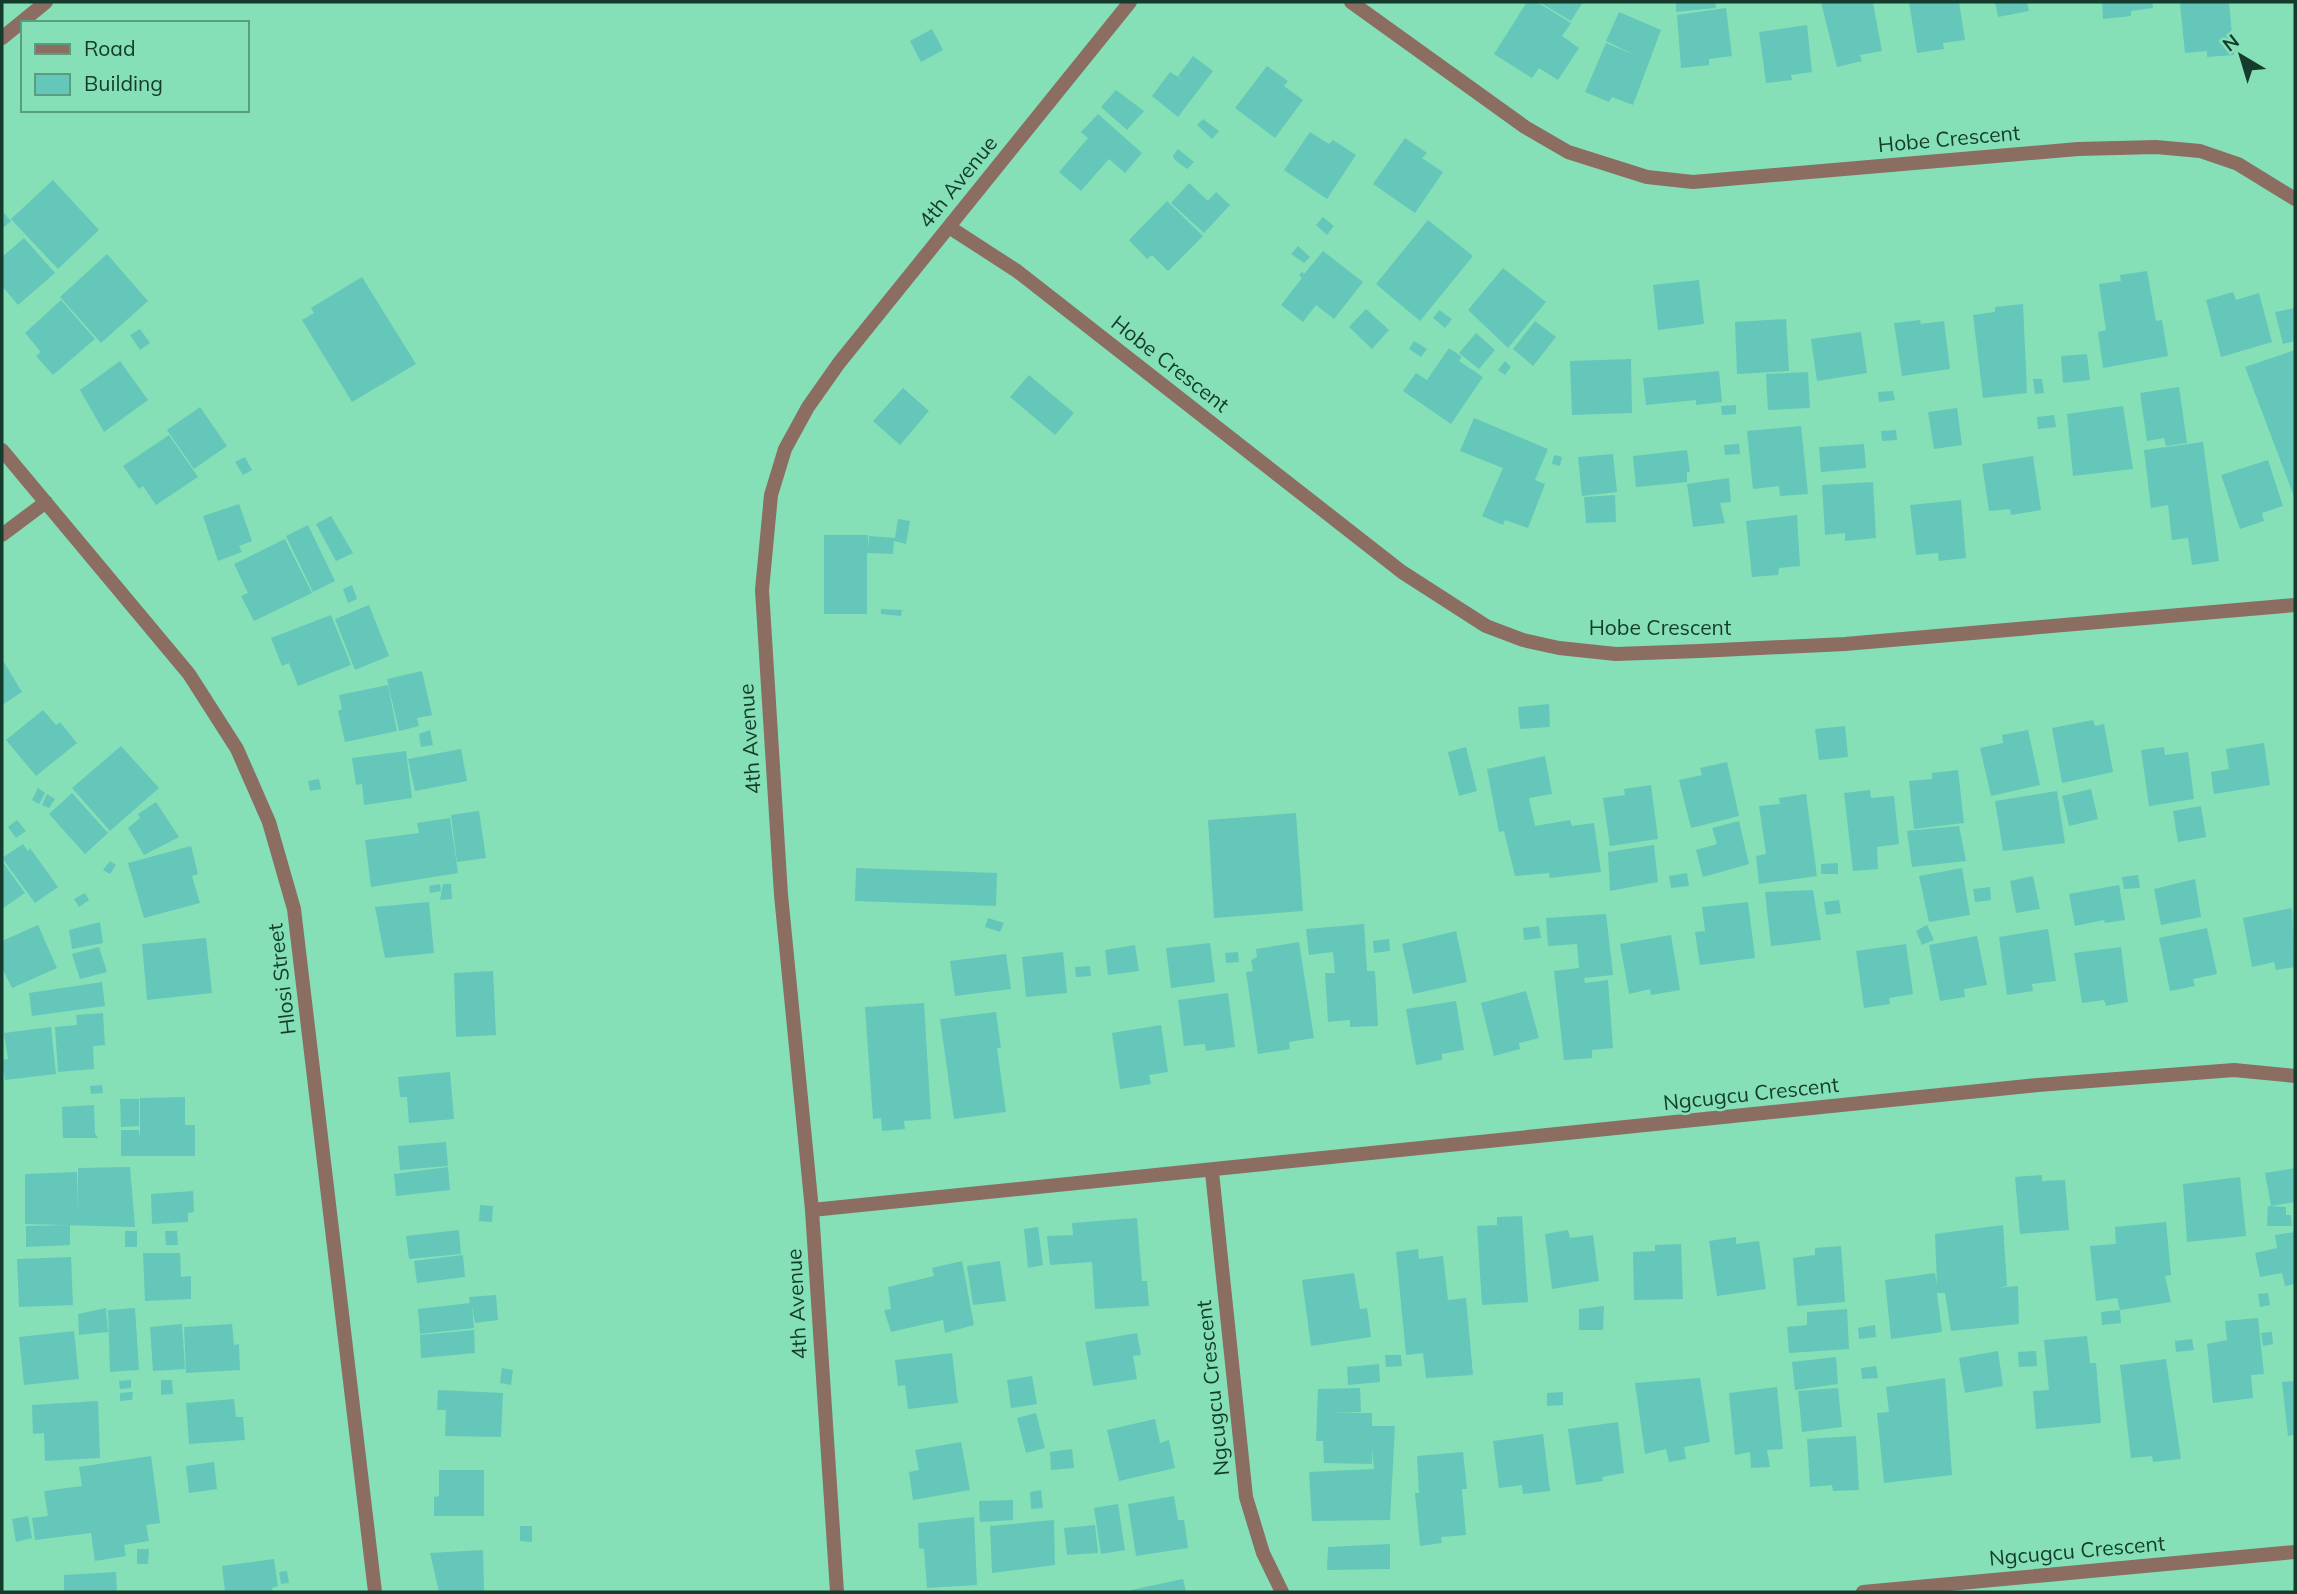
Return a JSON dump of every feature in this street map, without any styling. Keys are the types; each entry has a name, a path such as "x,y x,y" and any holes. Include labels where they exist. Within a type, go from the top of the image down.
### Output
{"street":[{"path":"23,21 46,2"},
{"name":"4th Avenue","path":"837,1592 812,1210 781,895 762,590 771,495 785,449 808,407 839,363 1130,2"},
{"name":"Hobe Crescent","path":"1352,2 1525,127 1568,152 1647,177 1693,182 2065,150 2156,147 2200,151 2238,164 2295,199"},
{"path":"2,38 21,22"},
{"name":"Hobe Crescent","path":"949,227 1017,271 1402,572 1486,626 1523,640 1616,654 1725,650 1845,643 2295,604"},
{"name":"Hlosi Street","path":"2,450 189,674 237,749 269,822 294,909 375,1592"},
{"path":"2,535 46,502"},
{"name":"Ngcugcu Crescent","path":"812,1210 1212,1172 2038,1085 2234,1070 2295,1076"},
{"name":"Ngcugcu Crescent","path":"1212,1172 1246,1497 1263,1553 1282,1592"},
{"name":"Ngcugcu Crescent","path":"1863,1592 2295,1552"}],"building":[{"path":"1527,2 1537,2 1571,23 1562,36 1579,48 1558,80 1539,68 1532,78 1494,54"},
{"path":"1539,2 1583,2 1571,21"},
{"path":"1676,2 1715,2 1716,8 1676,12"},
{"path":"1821,2 1873,3 1882,51 1860,55 1862,61 1837,67"},
{"path":"1909,2 1959,2 1965,40 1943,43 1944,49 1917,53"},
{"path":"1995,2 2027,2 2029,11 1998,17"},
{"path":"2102,2 2152,2 2153,8 2131,11 2131,16 2103,19"},
{"path":"2229,2 2234,55 2207,57 2207,51 2185,53 2180,4"},
{"path":"1726,8 1732,56 1709,59 1709,65 1681,68 1677,15"},
{"path":"1619,12 1661,30 1633,105 1612,97 1609,102 1585,92 1606,43 1637,56 1606,41"},
{"path":"1807,25 1812,72 1791,75 1792,80 1766,83 1759,32"},
{"path":"932,29 943,50 921,62 910,41"},
{"path":"1193,56 1213,71 1178,117 1152,96 1170,72 1185,81 1178,76"},
{"path":"1267,66 1288,81 1284,86 1303,100 1275,138 1235,108"},
{"path":"1116,90 1144,111 1127,130 1101,107"},
{"path":"1098,114 1142,153 1125,173 1109,159 1081,191 1059,172 1088,138 1081,132"},
{"path":"1203,119 1219,131 1212,139 1197,125"},
{"path":"1310,132 1329,144 1333,140 1356,155 1327,199 1284,170"},
{"path":"1405,138 1427,153 1422,158 1443,172 1415,213 1373,184"},
{"path":"1178,149 1194,162 1187,169 1173,156"},
{"path":"53,180 99,230 58,269 11,219"},
{"path":"1189,183 1208,201 1216,192 1230,205 1204,233 1171,203"},
{"path":"1167,201 1203,236 1168,271 1152,255 1147,259 1129,240"},
{"path":"2,211 11,221 2,229"},
{"path":"1323,217 1334,226 1327,235 1316,225"},
{"path":"1428,220 1473,256 1420,321 1376,284"},
{"path":"24,238 55,273 18,305 2,286 2,257"},
{"path":"1298,246 1310,257 1304,263 1291,254"},
{"path":"1323,251 1363,282 1334,319 1316,305 1303,322 1281,305 1302,278 1299,275 1302,272 1304,274"},
{"path":"107,254 148,301 101,343 60,297"},
{"path":"1503,268 1546,302 1508,348 1468,310"},
{"path":"2147,271 2156,321 2162,320 2168,356 2103,368 2098,332 2106,330 2099,284 2121,281 2120,275"},
{"path":"362,277 416,364 352,402 302,320 314,313 311,308"},
{"path":"1699,280 1704,324 1658,330 1653,285"},
{"path":"2233,292 2236,300 2259,293 2272,342 2221,357 2206,300"},
{"path":"61,300 95,339 53,375 36,356 41,352 25,333"},
{"path":"2023,304 2027,393 1983,398 1973,315 1995,312 1995,307"},
{"path":"2295,308 2295,341 2283,344 2275,312"},
{"path":"1366,309 1389,330 1372,349 1349,327"},
{"path":"1439,310 1452,319 1445,328 1433,318"},
{"path":"1786,319 1789,371 1737,374 1735,322"},
{"path":"1920,320 1921,324 1944,321 1950,369 1902,376 1894,323"},
{"path":"1535,321 1556,337 1533,366 1513,349"},
{"path":"140,329 150,343 140,350 130,335"},
{"path":"1861,332 1867,373 1817,381 1811,339"},
{"path":"1476,333 1495,350 1479,369 1459,353"},
{"path":"1414,341 1427,349 1421,357 1409,349"},
{"path":"1449,348 1462,357 1459,361 1483,377 1451,424 1403,391 1416,373 1427,380"},
{"path":"2295,350 2295,499 2245,367"},
{"path":"2087,354 2090,380 2063,383 2061,356"},
{"path":"1631,359 1632,413 1572,415 1570,361"},
{"path":"120,361 148,400 104,432 80,390"},
{"path":"1505,361 1511,367 1505,375 1498,370"},
{"path":"1719,371 1722,402 1696,405 1696,400 1646,405 1643,378"},
{"path":"1808,372 1810,408 1768,410 1766,374"},
{"path":"1029,375 1074,413 1055,435 1010,397"},
{"path":"2033,379 2042,379 2044,393 2035,394"},
{"path":"2179,387 2187,443 2166,446 2164,438 2147,441 2140,393"},
{"path":"903,388 929,411 900,445 873,421"},
{"path":"1893,391 1895,400 1879,402 1878,392"},
{"path":"1736,405 1736,414 1722,415 1721,406"},
{"path":"2123,406 2133,469 2073,476 2067,414"},
{"path":"200,407 227,446 194,469 167,430"},
{"path":"1957,408 1962,445 1934,449 1928,412"},
{"path":"2054,415 2056,427 2038,429 2037,417"},
{"path":"1474,418 1548,449 1535,480 1545,484 1528,528 1505,520 1503,525 1482,516 1503,468 1460,451"},
{"path":"1801,426 1808,494 1780,496 1779,486 1753,489 1747,431"},
{"path":"1896,430 1897,440 1882,441 1881,431"},
{"path":"169,435 198,477 156,505 143,486 139,489 123,466"},
{"path":"2203,442 2219,561 2192,565 2188,538 2172,540 2168,505 2151,508 2144,450"},
{"path":"1739,444 1740,454 1725,455 1724,445"},
{"path":"1864,444 1866,468 1821,472 1819,447"},
{"path":"1687,450 1690,472 1687,472 1687,482 1636,487 1633,456"},
{"path":"1613,454 1617,492 1582,496 1578,457"},
{"path":"1554,455 1562,457 1560,466 1552,464"},
{"path":"2033,456 2041,510 2011,515 2010,509 1989,511 1982,464"},
{"path":"245,457 252,470 243,475 235,462"},
{"path":"2268,460 2283,506 2262,513 2264,521 2240,529 2221,475"},
{"path":"1729,478 1731,502 1720,503 1725,523 1693,527 1687,484"},
{"path":"1873,482 1876,538 1845,541 1845,533 1825,535 1822,485"},
{"path":"1615,495 1616,522 1586,523 1584,497"},
{"path":"1961,500 1966,558 1939,561 1938,553 1916,555 1910,505"},
{"path":"239,504 252,541 239,546 242,552 218,561 203,516"},
{"path":"1797,515 1800,566 1779,568 1778,575 1752,577 1746,521"},
{"path":"331,516 353,553 336,561 316,524"},
{"path":"898,519 910,521 906,544 894,541 893,554 867,553 867,614 824,614 824,535 868,535 868,550 869,536 895,538"},
{"path":"308,525 335,581 313,592 286,536"},
{"path":"285,539 312,593 254,621 241,596 248,593 234,564"},
{"path":"352,585 357,599 348,603 343,589"},
{"path":"369,605 389,656 355,670 335,619"},
{"path":"881,609 902,610 901,616 881,614"},
{"path":"331,615 351,665 298,686 289,663 282,666 271,638"},
{"path":"2,659 22,692 2,705"},
{"path":"422,671 432,715 417,718 419,726 399,731 387,679"},
{"path":"388,685 397,731 345,742 338,711 342,709 339,695"},
{"path":"1549,704 1550,727 1520,729 1518,707"},
{"path":"43,710 56,725 60,722 77,743 36,776 6,740"},
{"path":"2093,720 2095,726 2104,724 2113,772 2062,783 2052,728"},
{"path":"1845,726 1848,757 1819,760 1815,729"},
{"path":"430,730 433,745 421,747 419,734"},
{"path":"2028,730 2040,785 1991,796 1980,748 2003,743 2002,735"},
{"path":"2264,743 2270,785 2214,794 2211,772 2229,769 2226,749"},
{"path":"121,746 159,788 110,831 72,788"},
{"path":"1466,747 1477,791 1459,796 1448,752"},
{"path":"2164,747 2165,755 2188,752 2194,799 2149,806 2141,750"},
{"path":"461,749 467,781 415,791 408,759"},
{"path":"406,751 412,798 364,805 362,784 356,785 352,758"},
{"path":"1545,756 1552,794 1529,798 1535,826 1570,820 1572,826 1594,823 1601,872 1550,878 1549,873 1515,876 1504,831 1499,832 1487,769"},
{"path":"1727,762 1739,816 1691,828 1679,780 1702,775 1700,768"},
{"path":"1958,770 1964,823 1914,829 1909,781 1932,779 1932,773"},
{"path":"319,779 321,789 310,791 308,781"},
{"path":"1651,785 1658,839 1610,846 1603,798 1625,795 1624,789"},
{"path":"38,788 45,793 39,804 32,800"},
{"path":"2091,789 2098,819 2069,826 2062,796"},
{"path":"1870,790 1871,798 1894,796 1899,844 1877,847 1878,869 1853,871 1844,793"},
{"path":"2057,791 2065,843 2003,851 1995,801"},
{"path":"72,793 108,833 85,854 49,814"},
{"path":"47,794 55,799 49,808 42,805"},
{"path":"1806,794 1817,876 1759,884 1756,856 1766,854 1759,806 1780,804 1779,798"},
{"path":"156,802 179,837 144,855 128,828 140,818 138,814"},
{"path":"2201,806 2206,837 2178,842 2173,811"},
{"path":"479,811 486,858 457,862 451,815"},
{"path":"1296,813 1303,911 1214,918 1208,820"},
{"path":"450,818 458,873 371,887 365,840 419,833 417,823"},
{"path":"17,820 26,831 16,838 8,827"},
{"path":"1739,821 1749,864 1703,877 1696,850 1717,844 1712,828"},
{"path":"1959,826 1966,861 1912,867 1907,831"},
{"path":"23,844 28,851 30,848 58,887 35,903 2,858"},
{"path":"1654,845 1658,882 1610,891 1608,852"},
{"path":"191,846 198,874 192,876 200,903 144,918 128,863"},
{"path":"2,861 25,893 2,909"},
{"path":"110,861 116,865 110,874 103,870"},
{"path":"1838,863 1838,874 1821,874 1821,864"},
{"path":"856,868 997,873 996,906 855,901"},
{"path":"1962,868 1970,915 1929,922 1919,876"},
{"path":"1687,873 1689,886 1671,888 1669,876"},
{"path":"2138,875 2140,888 2124,889 2122,877"},
{"path":"2033,876 2040,909 2016,913 2010,881"},
{"path":"2195,879 2201,917 2161,925 2154,889"},
{"path":"440,884 441,891 430,893 429,886"},
{"path":"443,884 451,884 452,899 440,900"},
{"path":"2119,885 2125,920 2105,923 2104,920 2075,926 2069,894"},
{"path":"1990,887 1991,900 1975,902 1973,889"},
{"path":"1813,890 1821,940 1771,946 1765,892"},
{"path":"85,893 89,900 79,907 74,899"},
{"path":"1839,900 1841,913 1826,915 1824,902"},
{"path":"429,902 434,953 385,958 375,907"},
{"path":"1748,902 1755,958 1700,965 1695,932 1705,931 1702,907"},
{"path":"2292,908 2295,967 2276,970 2274,962 2252,967 2243,918"},
{"path":"1606,914 1613,975 1584,978 1585,983 1608,980 1613,1048 1592,1050 1592,1058 1564,1060 1554,971 1579,968 1577,944 1548,946 1546,918"},
{"path":"988,918 1004,923 1000,932 985,927"},
{"path":"100,922 103,943 72,949 69,930"},
{"path":"1364,924 1367,971 1375,971 1378,1026 1350,1027 1350,1020 1328,1022 1325,973 1335,973 1333,952 1309,955 1306,929"},
{"path":"38,925 57,968 12,988 2,968 2,941"},
{"path":"1927,925 1934,940 1922,945 1916,931"},
{"path":"1539,926 1541,938 1524,940 1523,928"},
{"path":"2207,928 2217,974 2193,979 2195,986 2170,991 2159,938"},
{"path":"2048,929 2056,981 2032,984 2033,991 2007,995 1999,937"},
{"path":"1456,931 1467,982 1413,994 1402,944"},
{"path":"1671,935 1680,990 1651,995 1650,989 1629,994 1620,944"},
{"path":"1977,936 1987,985 1964,989 1965,997 1940,1001 1929,945"},
{"path":"206,938 212,993 147,1000 142,944"},
{"path":"1389,939 1390,951 1374,953 1373,941"},
{"path":"1299,942 1314,1038 1289,1042 1290,1049 1258,1054 1246,972 1253,971 1251,960 1257,957 1256,949"},
{"path":"1210,943 1215,982 1171,988 1166,948"},
{"path":"1906,944 1913,994 1889,998 1890,1004 1864,1008 1856,951"},
{"path":"1135,945 1139,971 1108,975 1105,950"},
{"path":"99,947 107,972 80,979 72,954"},
{"path":"2121,947 2128,1002 2106,1006 2104,1000 2082,1003 2074,953"},
{"path":"1063,952 1067,993 1026,997 1022,957"},
{"path":"1238,952 1239,962 1226,963 1225,953"},
{"path":"1006,954 1011,989 955,996 950,961"},
{"path":"1090,966 1091,976 1076,977 1075,967"},
{"path":"493,971 496,1035 456,1037 454,973"},
{"path":"102,982 105,1006 32,1016 29,993"},
{"path":"1526,991 1539,1038 1519,1043 1520,1049 1494,1056 1481,1003"},
{"path":"1228,993 1235,1047 1206,1051 1205,1044 1184,1046 1178,1000"},
{"path":"1456,1001 1464,1050 1442,1054 1442,1060 1416,1065 1406,1009"},
{"path":"924,1003 931,1119 904,1121 905,1129 882,1131 881,1118 873,1119 865,1007"},
{"path":"996,1012 1001,1048 997,1048 1006,1112 954,1119 940,1019"},
{"path":"103,1013 105,1045 93,1046 94,1069 58,1072 55,1027 77,1025 76,1015"},
{"path":"1161,1025 1168,1072 1149,1075 1151,1084 1120,1089 1112,1033"},
{"path":"51,1027 56,1074 5,1080 2,1060 8,1059 4,1033"},
{"path":"450,1072 454,1119 409,1123 407,1097 400,1097 398,1077"},
{"path":"102,1085 103,1093 91,1094 90,1086"},
{"path":"185,1097 185,1125 195,1125 195,1156 121,1156 121,1130 139,1130 140,1140 140,1098"},
{"path":"120,1099 139,1099 139,1126 121,1127"},
{"path":"94,1105 95,1133 98,1138 63,1138 62,1107"},
{"path":"446,1142 448,1166 400,1170 398,1146"},
{"path":"130,1167 135,1227 25,1224 25,1174 77,1172 78,1212 78,1168"},
{"path":"448,1167 450,1190 396,1196 394,1174"},
{"path":"2295,1168 2295,1202 2271,1206 2265,1173"},
{"path":"2042,1175 2042,1181 2065,1180 2069,1230 2020,1234 2015,1177"},
{"path":"2240,1177 2246,1236 2187,1242 2183,1184"},
{"path":"193,1191 194,1212 188,1213 188,1222 152,1224 151,1194"},
{"path":"480,1205 493,1206 492,1222 479,1221"},
{"path":"2268,1206 2286,1207 2286,1215 2291,1215 2292,1226 2267,1226"},
{"path":"1522,1216 1528,1302 1482,1305 1477,1226 1497,1225 1497,1217"},
{"path":"1137,1218 1142,1281 1147,1281 1149,1306 1095,1309 1092,1262 1050,1265 1047,1236 1073,1235 1072,1223"},
{"path":"2166,1222 2171,1275 2165,1276 2171,1302 2120,1310 2117,1298 2096,1301 2090,1246 2116,1244 2115,1227"},
{"path":"70,1225 70,1245 26,1247 26,1226"},
{"path":"2003,1225 2007,1286 1996,1288 2018,1286 2019,1324 1951,1331 1945,1293 1937,1293 1942,1332 1891,1339 1885,1280 1935,1273 1937,1285 1935,1234"},
{"path":"1038,1227 1043,1265 1028,1268 1024,1229"},
{"path":"459,1230 461,1254 409,1259 406,1236"},
{"path":"1568,1230 1570,1238 1593,1235 1599,1281 1552,1289 1545,1234"},
{"path":"125,1231 137,1231 137,1247 125,1247"},
{"path":"165,1231 177,1231 178,1245 166,1245"},
{"path":"2295,1232 2295,1284 2285,1286 2282,1273 2260,1277 2255,1253 2277,1248 2275,1235"},
{"path":"1736,1237 1736,1244 1759,1241 1766,1289 1717,1296 1709,1241"},
{"path":"1681,1244 1683,1299 1634,1300 1633,1252 1655,1251 1655,1245"},
{"path":"1841,1246 1845,1302 1797,1306 1793,1258 1815,1255 1815,1248"},
{"path":"1418,1249 1419,1259 1443,1256 1448,1300 1466,1298 1473,1375 1426,1378 1423,1353 1406,1355 1396,1252"},
{"path":"143,1253 180,1253 181,1277 191,1276 191,1299 145,1301"},
{"path":"463,1255 465,1277 417,1283 414,1261"},
{"path":"71,1257 73,1305 19,1307 17,1259"},
{"path":"962,1261 974,1325 945,1333 943,1320 891,1332 884,1310 891,1309 888,1287 934,1276 932,1268"},
{"path":"1000,1261 1006,1301 973,1305 967,1266"},
{"path":"1354,1273 1360,1309 1367,1308 1371,1337 1311,1346 1302,1280"},
{"path":"2268,1293 2270,1305 2260,1307 2258,1294"},
{"path":"496,1295 498,1320 475,1323 472,1305 474,1328 420,1334 418,1309 470,1303 469,1297"},
{"path":"1604,1306 1603,1330 1579,1330 1579,1309"},
{"path":"106,1308 108,1332 79,1335 78,1314"},
{"path":"135,1308 139,1370 110,1372 108,1310"},
{"path":"1847,1309 1849,1349 1789,1353 1787,1327 1807,1325 1807,1312"},
{"path":"2120,1310 2121,1323 2102,1325 2101,1312"},
{"path":"2258,1318 2264,1374 2251,1375 2253,1398 2213,1403 2207,1344 2227,1340 2225,1321"},
{"path":"182,1324 185,1369 153,1371 150,1327"},
{"path":"232,1324 234,1345 239,1344 240,1370 186,1373 184,1327"},
{"path":"1875,1325 1876,1337 1859,1339 1858,1328"},
{"path":"474,1330 475,1353 421,1358 420,1335"},
{"path":"74,1331 79,1379 24,1385 19,1337"},
{"path":"2272,1332 2273,1344 2263,1346 2261,1333"},
{"path":"1137,1333 1141,1355 1133,1356 1137,1379 1093,1386 1085,1342"},
{"path":"2087,1336 2090,1363 2096,1363 2101,1423 2036,1429 2033,1391 2049,1390 2044,1340"},
{"path":"2192,1339 2194,1350 2176,1352 2175,1341"},
{"path":"1998,1351 2003,1386 1965,1393 1959,1358"},
{"path":"2036,1351 2037,1366 2019,1367 2018,1352"},
{"path":"952,1353 958,1403 908,1409 905,1385 898,1386 895,1360"},
{"path":"1385,1355 1401,1355 1402,1366 1386,1367"},
{"path":"1836,1357 1838,1384 1795,1390 1792,1362"},
{"path":"2166,1359 2181,1459 2153,1462 2152,1456 2131,1458 2120,1365"},
{"path":"1379,1364 1380,1382 1348,1385 1347,1367"},
{"path":"1876,1366 1878,1378 1862,1379 1861,1368"},
{"path":"502,1368 513,1370 511,1385 500,1383"},
{"path":"1032,1376 1037,1404 1011,1408 1007,1380"},
{"path":"1700,1378 1710,1442 1684,1447 1686,1459 1669,1462 1666,1449 1645,1454 1635,1383"},
{"path":"1945,1378 1952,1475 1884,1483 1877,1413 1889,1412 1886,1387"},
{"path":"131,1380 131,1388 120,1389 119,1381"},
{"path":"161,1380 172,1380 173,1394 161,1395"},
{"path":"2295,1381 2295,1435 2288,1436 2282,1382"},
{"path":"1777,1387 1783,1449 1767,1450 1770,1467 1751,1468 1750,1452 1735,1455 1729,1393"},
{"path":"1360,1388 1361,1412 1330,1413 1372,1413 1372,1426 1395,1426 1390,1520 1312,1521 1309,1472 1374,1469 1372,1449 1372,1464 1324,1463 1323,1441 1316,1441 1318,1389"},
{"path":"1838,1388 1842,1427 1802,1432 1798,1391"},
{"path":"438,1390 503,1393 501,1437 445,1436 446,1410 437,1410"},
{"path":"133,1392 132,1400 120,1401 120,1393"},
{"path":"1563,1392 1563,1405 1547,1406 1547,1393"},
{"path":"234,1399 236,1417 243,1417 245,1440 189,1444 186,1403"},
{"path":"98,1401 100,1458 45,1461 44,1433 33,1434 32,1405"},
{"path":"1036,1413 1045,1448 1026,1453 1017,1418"},
{"path":"1155,1419 1160,1443 1169,1440 1175,1468 1119,1481 1107,1430"},
{"path":"1618,1422 1624,1473 1602,1477 1603,1481 1576,1485 1568,1429"},
{"path":"1543,1434 1550,1491 1523,1494 1522,1485 1499,1488 1493,1441"},
{"path":"1856,1436 1859,1490 1833,1491 1832,1485 1810,1487 1807,1439"},
{"path":"961,1442 970,1490 913,1500 909,1472 919,1470 915,1450"},
{"path":"1072,1449 1074,1468 1051,1470 1050,1452"},
{"path":"1463,1452 1467,1489 1462,1489 1466,1535 1441,1537 1442,1543 1420,1546 1415,1493 1419,1493 1417,1456"},
{"path":"151,1456 160,1523 146,1525 149,1541 124,1545 126,1556 95,1561 91,1533 35,1540 32,1518 48,1516 44,1491 82,1486 79,1467"},
{"path":"214,1462 217,1489 189,1493 186,1466"},
{"path":"439,1470 484,1470 484,1516 434,1516 434,1497 439,1496"},
{"path":"1041,1490 1043,1508 1031,1509 1030,1492"},
{"path":"1174,1496 1178,1520 1184,1520 1188,1548 1136,1556 1128,1504"},
{"path":"1013,1500 1013,1520 980,1522 979,1501"},
{"path":"1118,1504 1125,1550 1101,1554 1094,1508"},
{"path":"28,1516 32,1538 16,1542 12,1519"},
{"path":"974,1517 977,1585 927,1588 924,1549 919,1548 918,1523"},
{"path":"1054,1520 1055,1565 992,1573 990,1526"},
{"path":"1095,1525 1098,1553 1067,1555 1064,1528"},
{"path":"520,1526 532,1526 532,1542 520,1541"},
{"path":"1390,1544 1390,1569 1327,1570 1328,1547"},
{"path":"137,1549 149,1549 148,1564 137,1564"},
{"path":"483,1550 484,1592 439,1592 430,1553"},
{"path":"274,1559 278,1586 272,1588 273,1592 225,1592 222,1566"},
{"path":"287,1571 289,1583 281,1584 279,1572"},
{"path":"116,1572 117,1592 64,1592 64,1575"},
{"path":"1183,1579 1186,1592 1131,1590"}]}
